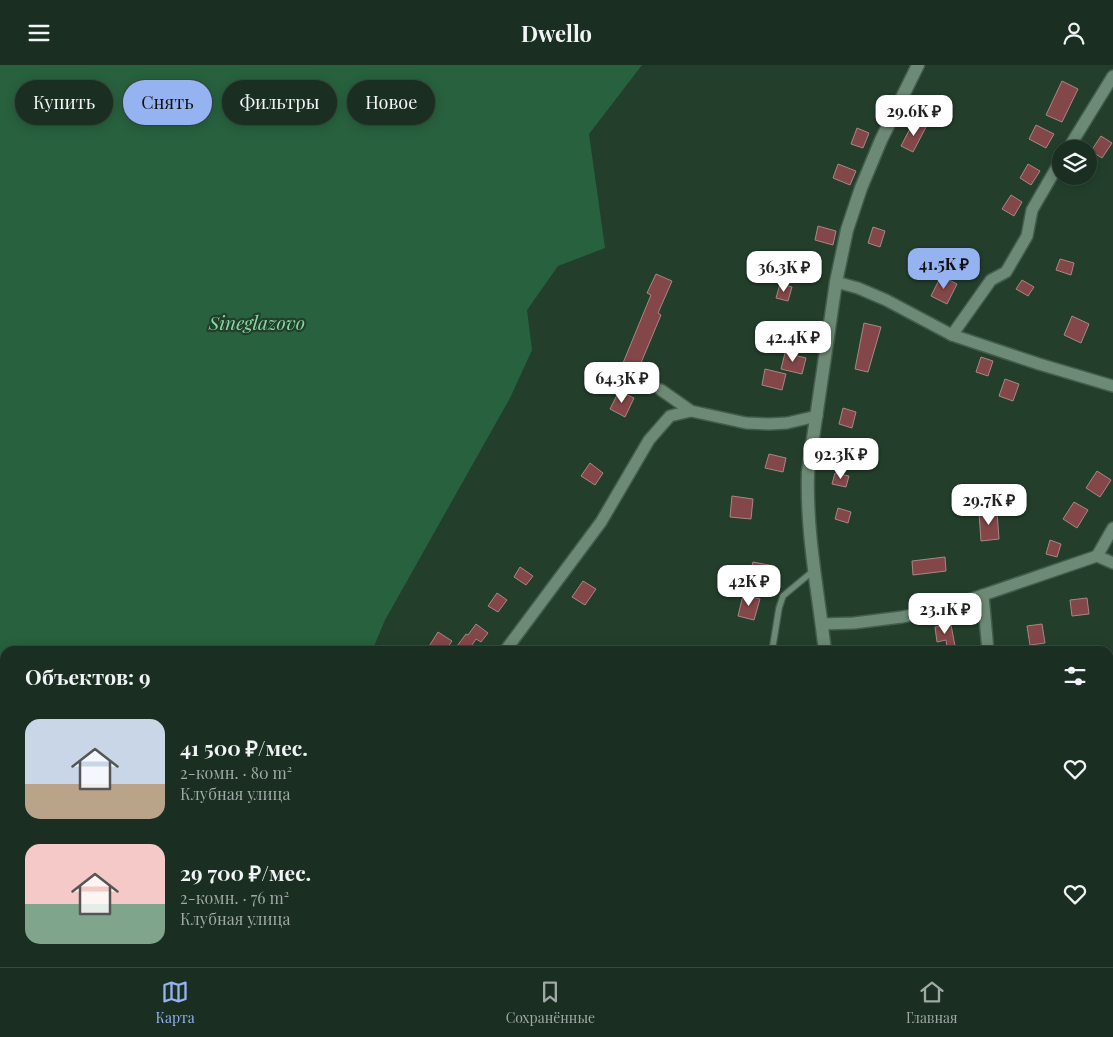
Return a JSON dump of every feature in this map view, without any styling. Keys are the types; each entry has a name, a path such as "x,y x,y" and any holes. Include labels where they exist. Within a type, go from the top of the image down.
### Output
{"street":[{"path":"824,646 807,499 808,472 836,282 847,230 861,187 881,140 918,65"},
{"path":"1074,140 1113,76"},
{"path":"952,335 991,280 1006,273 1027,236 1032,211 1052,176"},
{"path":"836,282 858,288 886,300 952,335 1039,365 1113,386"},
{"path":"661,390 691,411 746,423 787,423 817,416"},
{"path":"509,646 601,522 649,440 670,416 691,411"},
{"path":"822,624 854,623 942,609 1097,556 1113,528"},
{"path":"1097,556 1112,563 1113,575"},
{"path":"983,595 988,646"}],"lane":[{"path":"773,646 779,608 783,596 814,570"}],"water":[{"name":"Sineglazovo","path":"0,65 642,65 589,134 605,248 558,266 527,310 532,350 510,398 385,620 374,646 0,646"}],"building":[{"path":"1062,81 1078,89 1062,122 1046,115"},
{"path":"914,121 926,127 913,152 901,146"},
{"path":"1036,125 1054,134 1046,148 1029,139"},
{"path":"857,128 869,133 863,148 851,144"},
{"path":"1101,136 1112,143 1102,158 1097,155 1097,142"},
{"path":"838,164 856,171 850,185 833,178"},
{"path":"1028,164 1040,171 1031,185 1020,178"},
{"path":"1011,195 1022,202 1014,216 1002,209"},
{"path":"818,226 836,231 833,245 815,240"},
{"path":"873,227 885,231 880,247 868,243"},
{"path":"1060,259 1074,263 1071,275 1056,270"},
{"path":"803,263 814,265 811,279 800,276"},
{"path":"656,274 672,281 658,313 661,315 638,370 623,363 651,295 647,293"},
{"path":"941,276 957,284 947,304 931,296"},
{"path":"1022,280 1034,287 1028,296 1016,289"},
{"path":"780,284 792,287 788,301 776,298"},
{"path":"1072,316 1089,324 1081,343 1064,335"},
{"path":"864,323 881,327 868,372 855,369"},
{"path":"785,353 806,358 802,374 781,369"},
{"path":"981,357 993,361 988,376 976,372"},
{"path":"765,369 786,374 782,390 762,385"},
{"path":"1005,379 1019,384 1013,401 999,396"},
{"path":"619,391 634,398 625,417 610,409"},
{"path":"843,408 856,412 852,428 839,424"},
{"path":"769,454 786,458 783,472 765,468"},
{"path":"590,463 603,473 595,485 581,476"},
{"path":"1097,471 1111,480 1100,497 1086,488"},
{"path":"835,473 849,476 846,487 832,484"},
{"path":"732,496 753,499 751,519 730,517"},
{"path":"1074,502 1088,510 1077,528 1063,519"},
{"path":"838,508 851,512 848,523 835,519"},
{"path":"997,512 999,539 981,541 979,513"},
{"path":"1050,540 1061,544 1057,557 1046,554"},
{"path":"945,557 946,571 913,575 912,561"},
{"path":"753,562 774,566 770,583 749,578"},
{"path":"520,567 533,576 526,585 514,577"},
{"path":"583,581 596,589 585,605 572,597"},
{"path":"497,593 507,600 498,612 488,606"},
{"path":"743,595 760,599 754,620 738,616"},
{"path":"1087,598 1089,614 1072,616 1070,600"},
{"path":"476,624 488,633 481,642 476,639 471,646 457,646 466,634 468,635"},
{"path":"1042,624 1045,643 1030,645 1027,626"},
{"path":"951,625 955,646 947,646 946,640 937,642 935,627"},
{"path":"438,632 452,641 448,646 429,646"}]}
